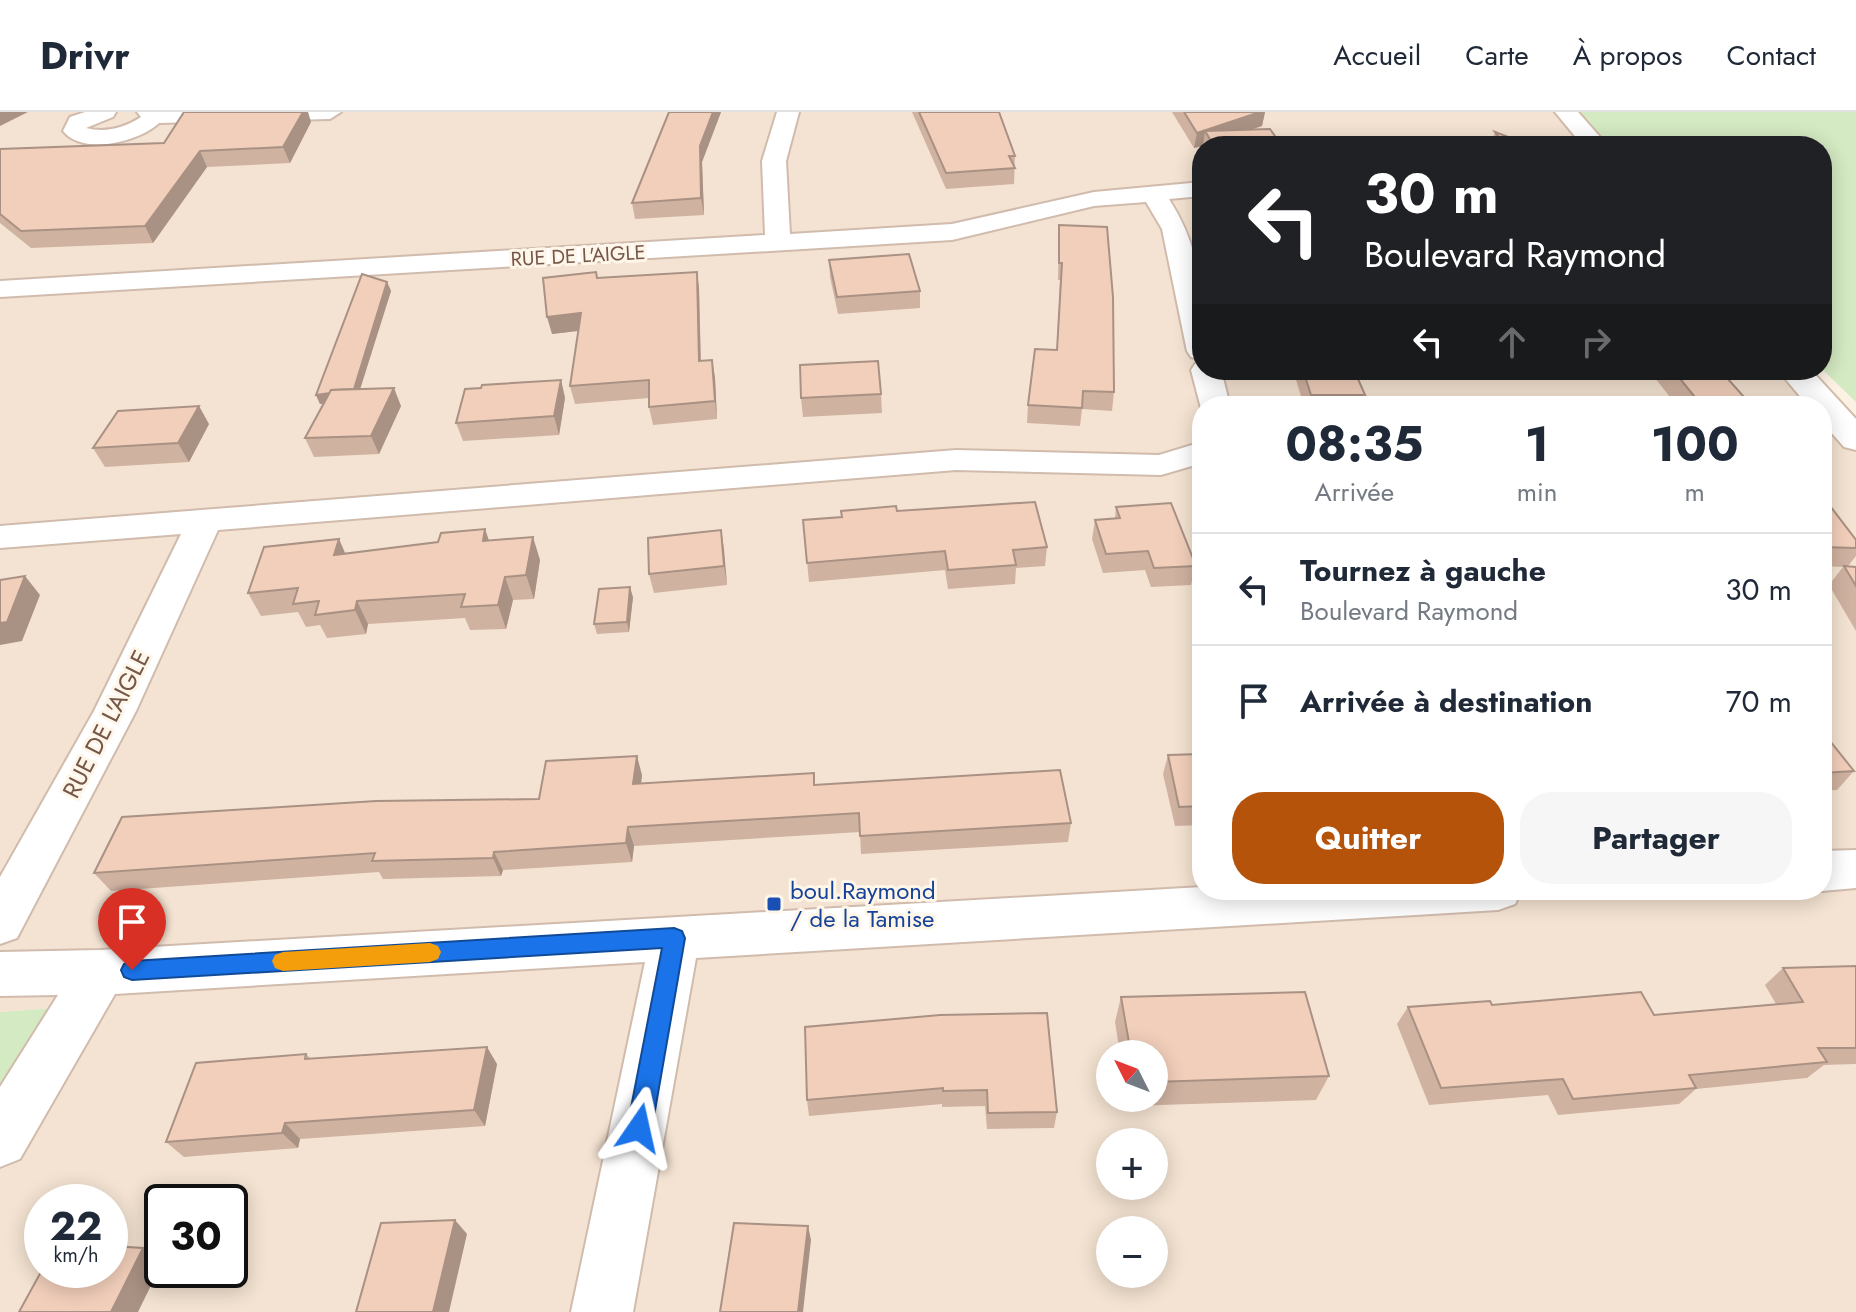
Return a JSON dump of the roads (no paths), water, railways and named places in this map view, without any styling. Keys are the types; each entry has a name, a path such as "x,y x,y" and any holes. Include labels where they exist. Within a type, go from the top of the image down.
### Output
{"street":[{"path":"105,112 78,122 74,131 87,136 110,135 144,126 150,114 330,112"},
{"path":"778,244 774,161 788,112"},
{"path":"1566,112 1587,136"},
{"name":"RUE DE L'AIGLE","path":"0,289 952,232 1094,199 1192,190"},
{"path":"1153,193 1175,229 1192,306"},
{"path":"1803,380 1817,396"},
{"path":"1832,413 1856,440"},
{"path":"0,537 956,460 1161,465 1192,455"},
{"name":"RUE DE L'AIGLE","path":"0,923 115,711 205,521"},
{"path":"1832,870 1856,869"},
{"path":"0,974 100,972 1326,900"},
{"path":"602,1312 665,1001 674,938"},
{"path":"0,1139 100,972"}],"place":[{"name":"boul.Raymond / de la Tamise","path":"774,904"}]}
